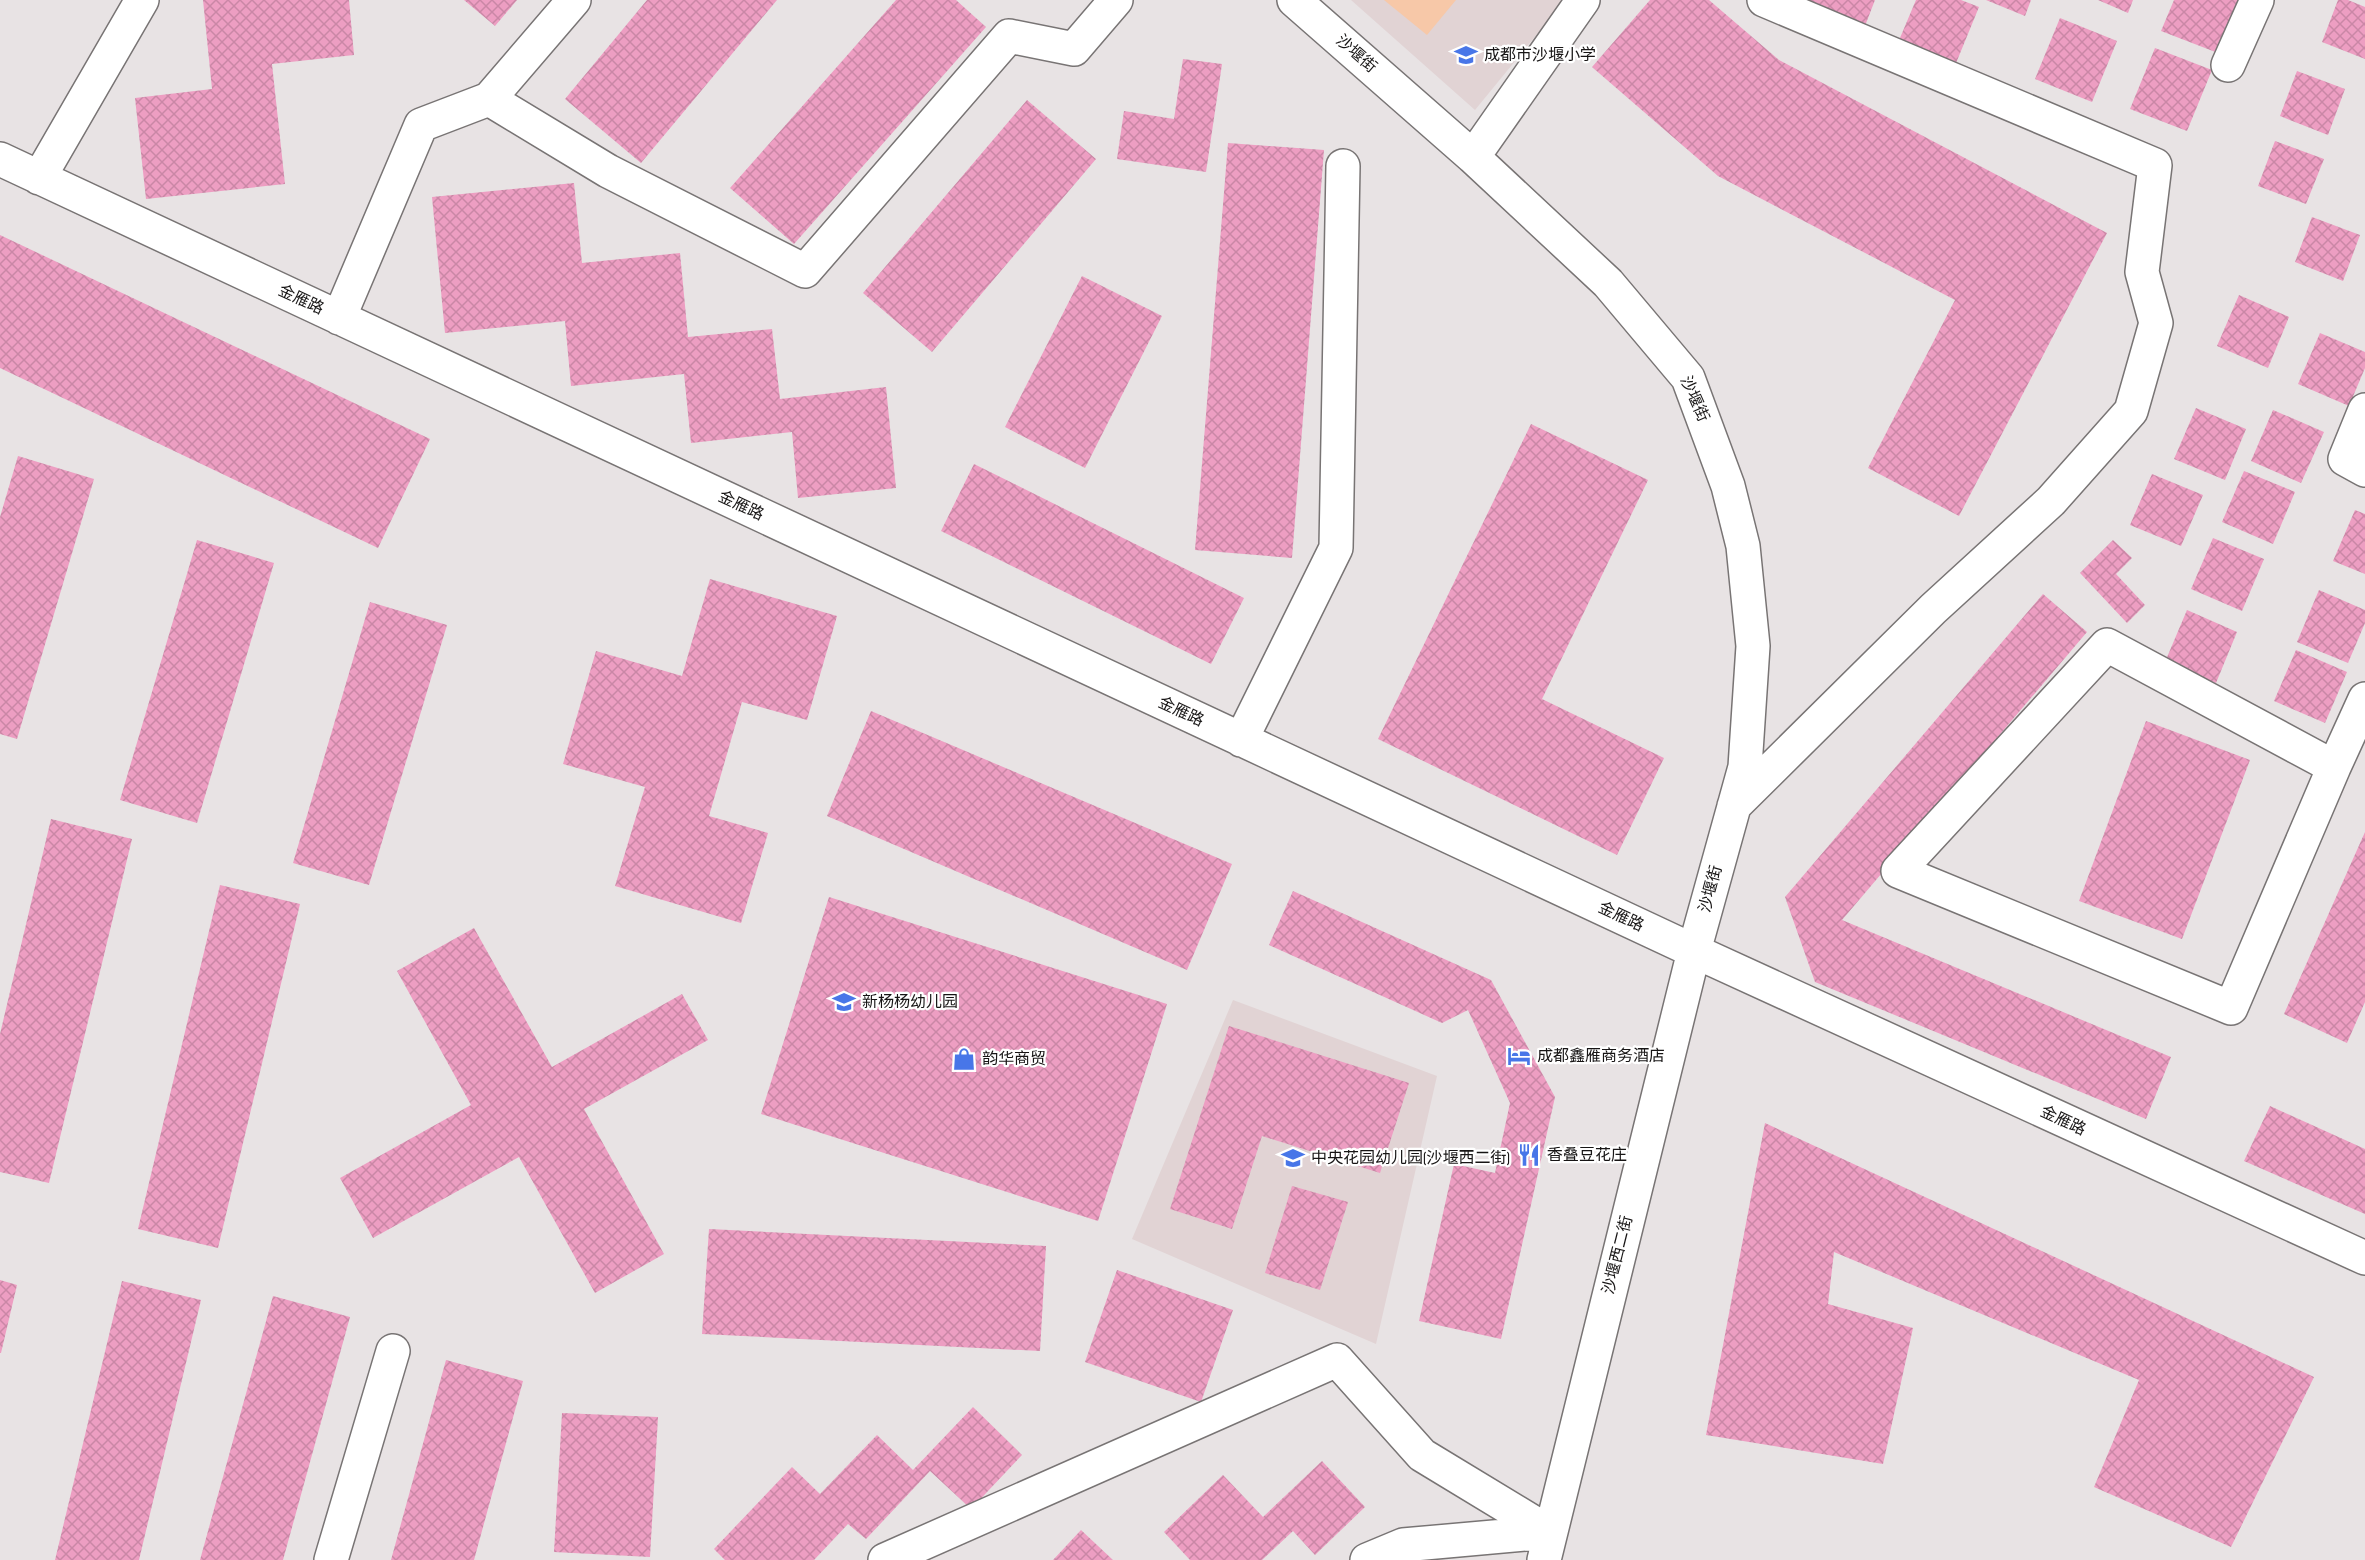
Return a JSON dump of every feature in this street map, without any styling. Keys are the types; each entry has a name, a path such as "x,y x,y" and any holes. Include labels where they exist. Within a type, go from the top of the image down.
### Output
{"street":[{"path":"39,178 142,0"},
{"path":"339,318 421,125 489,99 574,0"},
{"path":"489,99 608,171 805,271 1009,36 1074,49 1116,0"},
{"name":"沙堰街","path":"1294,0 1473,157 1608,283 1688,378 1728,486 1743,546 1753,646 1745,767 1694,951"},
{"path":"1473,157 1583,0"},
{"path":"1733,807 1933,609 2051,501 2131,411 2156,323 2142,272 2155,165 1764,0"},
{"path":"2229,65 2257,0"},
{"name":"金雁路","path":"0,159 1694,951 2365,1258"},
{"path":"1241,740 1336,548 1343,166"},
{"path":"2365,410 2345,459 2365,470"},
{"path":"2334,767 2107,645 1898,871 2231,1008 2365,699"},
{"name":"沙堰西二街","path":"1546,1546 1694,951"},
{"path":"331,1560 393,1352"},
{"path":"885,1560 1337,1360 1422,1455 1546,1546"},
{"path":"1368,1560 1403,1545 1546,1546"}],"shaded area":[{"name":"成都市沙堰小学","path":"1351,0 1565,0 1475,110"},
{"path":"1384,0 1456,0 1427,35"},
{"name":"中央花园幼儿园(沙堰西二街)","path":"1233,1000 1437,1076 1376,1344 1132,1239"}],"building":[{"path":"203,0 349,0 354,55 272,64 285,184 146,199 135,98 212,89"},
{"path":"464,0 517,0 495,26"},
{"path":"647,0 777,0 641,163 565,99"},
{"path":"896,0 956,0 986,27 794,244 730,188"},
{"path":"1650,0 1709,0 1779,60 2107,233 1959,516 1868,468 1955,300 1718,176 1592,67"},
{"path":"1809,0 1875,0 1863,31 1806,8"},
{"path":"1916,0 1961,0 1979,7 1954,68 1897,45"},
{"path":"1986,0 2031,0 2025,16"},
{"path":"2098,0 2133,0 2128,13"},
{"path":"2174,0 2240,0 2218,53 2161,31"},
{"path":"2338,0 2348,0 2365,7 2365,59 2322,42"},
{"path":"2060,18 2117,41 2092,102 2035,79"},
{"path":"2155,48 2212,70 2187,131 2130,109"},
{"path":"1183,59 1222,64 1206,172 1117,159 1124,111 1174,119"},
{"path":"2297,71 2345,89 2328,135 2280,116"},
{"path":"1027,100 1096,159 932,352 863,293"},
{"path":"2275,141 2324,159 2306,204 2258,186"},
{"path":"1228,143 1324,150 1292,558 1195,550"},
{"path":"574,183 582,263 680,253 688,337 772,329 780,399 886,387 896,488 798,498 792,432 691,443 684,374 571,386 565,321 445,333 432,197"},
{"path":"2312,217 2360,235 2343,281 2295,262"},
{"path":"0,235 430,439 378,548 0,368"},
{"path":"1082,276 1162,316 1085,468 1005,427"},
{"path":"2239,295 2289,317 2268,368 2217,346"},
{"path":"2320,333 2365,352 2365,368 2349,406 2298,384"},
{"path":"2196,408 2246,429 2225,480 2174,459"},
{"path":"2273,410 2324,432 2301,483 2251,461"},
{"path":"1531,424 1648,480 1542,699 1664,758 1617,855 1378,739"},
{"path":"18,456 94,479 17,739 0,734 0,517"},
{"path":"974,464 1244,598 1211,664 941,531"},
{"path":"2244,471 2295,492 2273,544 2222,522"},
{"path":"2152,474 2203,495 2181,546 2130,525"},
{"path":"2355,510 2365,514 2365,574 2333,561"},
{"path":"2213,538 2264,559 2242,611 2191,589"},
{"path":"197,540 274,563 197,823 120,800"},
{"path":"2113,540 2132,558 2116,574 2145,605 2127,623 2080,573"},
{"path":"710,579 837,616 807,720 742,702 709,816 768,833 741,923 615,886 645,787 563,764 596,651 682,676"},
{"path":"2319,590 2365,610 2365,623 2348,663 2297,642"},
{"path":"2043,594 2087,632 1842,920 2171,1057 2146,1119 1815,982 1785,897"},
{"path":"370,602 447,625 369,885 293,863"},
{"path":"2187,610 2237,632 2216,683 2165,662"},
{"path":"2296,650 2347,672 2325,723 2274,701"},
{"path":"871,711 1232,864 1187,970 827,816"},
{"path":"2146,721 2250,760 2182,939 2079,901"},
{"path":"51,819 132,839 49,1183 0,1172 0,1034"},
{"path":"2365,832 2365,1002 2347,1043 2284,1014"},
{"path":"220,885 300,904 218,1248 138,1229"},
{"path":"1293,891 1491,980 1555,1097 1501,1339 1419,1321 1454,1164 1495,1173 1510,1103 1468,1010 1442,1023 1269,945"},
{"name":"韵华商贸","path":"829,897 1167,1004 1098,1221 761,1114"},
{"path":"474,928 552,1067 682,994 708,1040 584,1109 664,1254 595,1293 519,1157 373,1238 340,1178 471,1105 397,971"},
{"path":"1229,1026 1409,1083 1380,1173 1262,1136 1232,1229 1170,1209"},
{"path":"2270,1106 2365,1149 2365,1214 2244,1161"},
{"path":"1765,1123 2314,1377 2231,1547 2094,1487 2139,1380 1834,1252 1828,1304 1913,1328 1883,1464 1706,1435"},
{"path":"1292,1186 1348,1202 1320,1290 1265,1273"},
{"path":"709,1229 1046,1246 1040,1351 702,1334"},
{"path":"1117,1270 1233,1310 1201,1402 1085,1362"},
{"path":"0,1280 17,1285 1,1353 0,1353"},
{"path":"122,1281 201,1300 139,1560 55,1560"},
{"path":"273,1296 350,1317 283,1560 200,1560"},
{"path":"446,1360 523,1381 474,1560 391,1560"},
{"path":"973,1407 1022,1455 971,1509 930,1471 866,1539 848,1524 814,1560 725,1560 714,1549 792,1467 820,1494 877,1435 913,1470"},
{"path":"562,1413 658,1417 650,1557 554,1552"},
{"path":"1322,1461 1365,1507 1315,1555 1293,1531 1262,1560 1190,1560 1164,1532 1223,1475 1263,1517"},
{"path":"1081,1530 1113,1560 1053,1560"}],"place":[{"name":"成都市沙堰小学","path":"1466,55"},
{"name":"新杨杨幼儿园","path":"844,1002"},
{"name":"成都鑫雁商务酒店","path":"1519,1056"},
{"name":"韵华商贸","path":"964,1059"},
{"name":"香叠豆花庄","path":"1529,1155"},
{"name":"中央花园幼儿园(沙堰西二街)","path":"1293,1158"}]}
